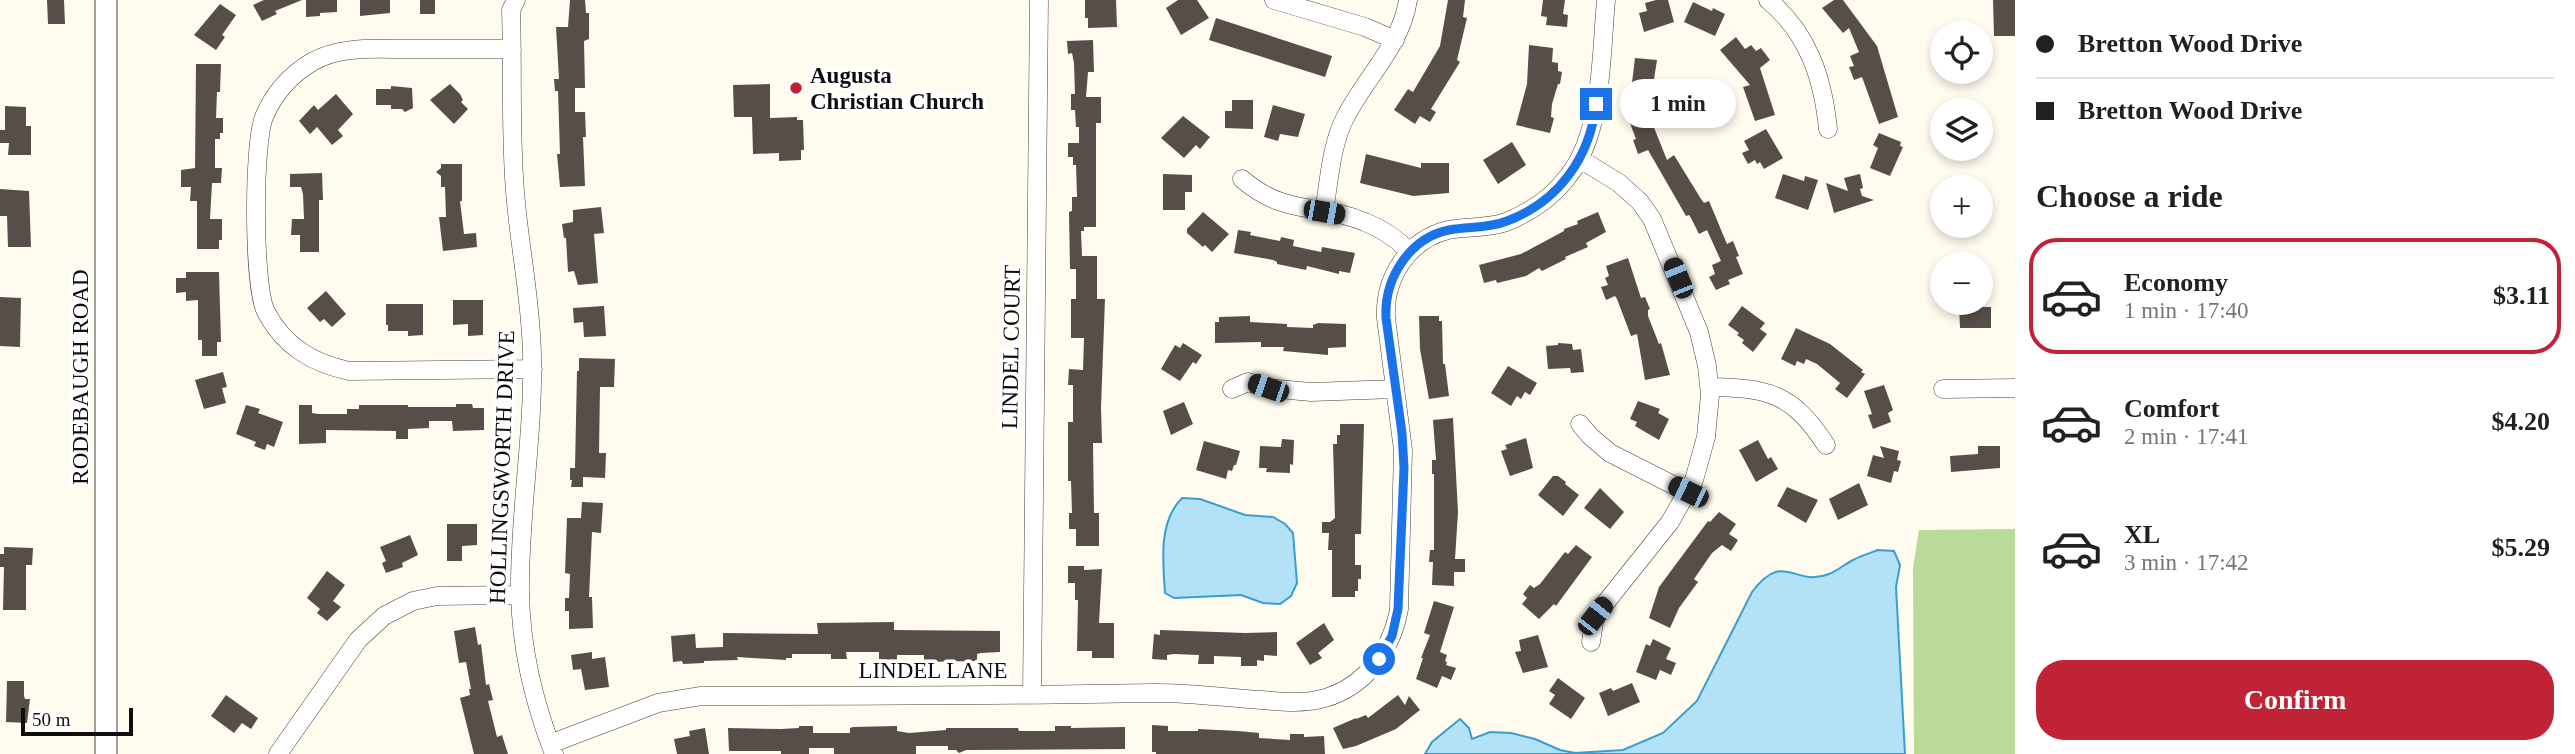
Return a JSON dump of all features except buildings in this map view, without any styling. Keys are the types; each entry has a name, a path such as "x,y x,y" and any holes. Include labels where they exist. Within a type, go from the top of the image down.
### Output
{"street":[{"name":"RODEBAUGH ROAD","path":"106,0 106,754"},
{"name":"LINDEL COURT","path":"1032,694 1040,0"},
{"path":"1274,0 1365,27 1395,40"},
{"path":"1324,212 1338,135 1344,120 1395,40 1408,0"},
{"path":"1232,389 1248,382 1268,388 1311,393 1395,389 1386,306 1391,281 1410,253 1440,233 1490,226 1528,212 1560,187 1580,159 1595,116 1606,0"},
{"path":"1768,0 1795,29 1810,52 1823,92 1828,129"},
{"name":"HOLLINGSWORTH DRIVE","path":"510,3 514,189 530,312 533,369 520,595 530,677 552,749"},
{"path":"512,49 359,50 320,58 298,71 274,97 260,131 257,275 265,308 280,333 300,352 327,366 349,371 533,369"},
{"path":"1580,159 1619,183 1640,202 1652,219 1699,332 1709,387 1710,409 1705,445 1688,492 1670,522 1595,616 1591,642"},
{"path":"1242,180 1277,202 1363,221 1390,234 1410,253"},
{"path":"1709,387 1735,386 1776,396 1799,411 1826,445"},
{"path":"1943,390 2015,388"},
{"name":"LINDEL LANE","path":"552,749 658,703 701,696 1153,693 1288,702 1323,699 1355,684 1370,670 1386,648 1397,616 1404,468 1395,389"},
{"path":"1580,424 1610,453 1688,492"},
{"path":"278,754 359,640 384,616 413,601 437,596 520,595"}],"green space":[{"path":"2015,529 2015,754 1914,754 1913,568 1919,530"}],"water":[{"path":"1182,498 1200,499 1245,515 1273,517 1285,524 1293,533 1297,583 1291,596 1280,604 1263,603 1241,595 1174,598 1165,593 1163,556 1166,530 1174,508"},
{"path":"1878,550 1894,551 1900,565 1896,587 1905,754 1425,754 1432,742 1460,719 1469,728 1472,739 1490,732 1511,733 1575,753 1623,750 1663,733 1697,701 1752,592 1763,579 1781,571 1807,577 1829,574"}],"place":[{"name":"Augusta Christian Church","path":"796,88"}],"route":[{"path":"1379,659 1392,636 1398,609 1404,468 1402,433 1386,318 1386,301 1391,281 1405,257 1433,236 1452,229 1479,228 1505,222 1528,212 1548,198 1560,187 1580,159 1590,134 1596,104"}]}
